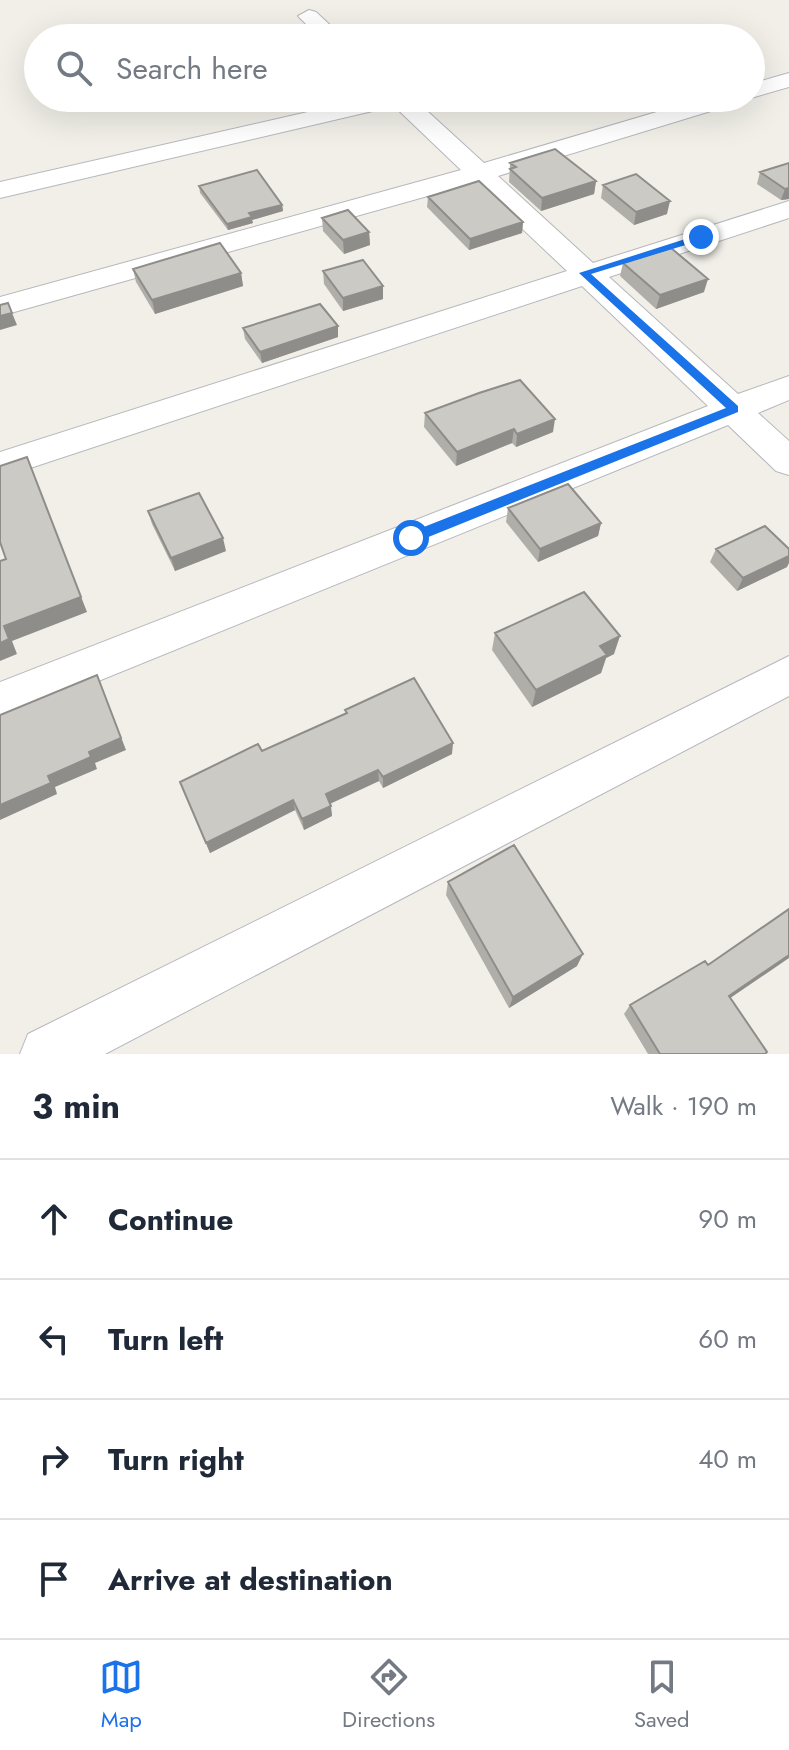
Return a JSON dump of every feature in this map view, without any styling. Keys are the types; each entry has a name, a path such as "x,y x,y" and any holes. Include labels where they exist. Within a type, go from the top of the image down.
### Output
{"street":[{"path":"309,16 318,24"},
{"path":"765,87 789,80"},
{"path":"0,190 338,112"},
{"path":"414,112 789,462"},
{"path":"0,307 479,173 682,112"},
{"path":"0,465 789,209"},
{"path":"0,702 789,387"},
{"path":"48,1054 789,675"}],"building":[{"path":"555,149 596,181 542,198 510,169 516,167 510,163"},
{"path":"789,163 789,188 785,189 760,172"},
{"path":"257,170 282,205 249,213 252,217 227,224 199,186"},
{"path":"636,174 670,201 636,212 603,185"},
{"path":"479,181 523,222 470,239 428,197"},
{"path":"348,210 369,232 343,240 322,218"},
{"path":"220,243 241,273 152,300 133,269"},
{"path":"671,248 708,279 660,295 623,263"},
{"path":"363,260 383,286 343,298 323,271"},
{"path":"8,303 12,313 0,316 0,305"},
{"path":"320,304 338,326 260,352 243,328"},
{"path":"520,380 555,419 517,434 514,429 457,452 425,413 479,393"},
{"path":"27,457 81,597 4,626 9,639 0,643 0,561 6,559 0,542 0,466"},
{"path":"568,484 601,523 540,549 508,508"},
{"path":"199,493 223,538 171,558 148,511"},
{"path":"765,526 789,549 789,556 743,578 716,549"},
{"path":"584,592 620,636 600,646 607,655 536,690 495,633"},
{"path":"97,675 121,738 89,752 91,757 48,776 51,783 0,805 0,715"},
{"path":"414,678 453,743 383,777 378,770 326,794 331,806 302,819 293,800 206,843 180,782 258,744 262,751 347,713 345,710"},
{"path":"514,845 583,954 513,997 448,882"},
{"path":"789,909 789,955 729,996 767,1052 660,1054 630,1005 705,961 708,965"}],"route":[{"path":"411,538 734,409 584,273 701,237"}]}
